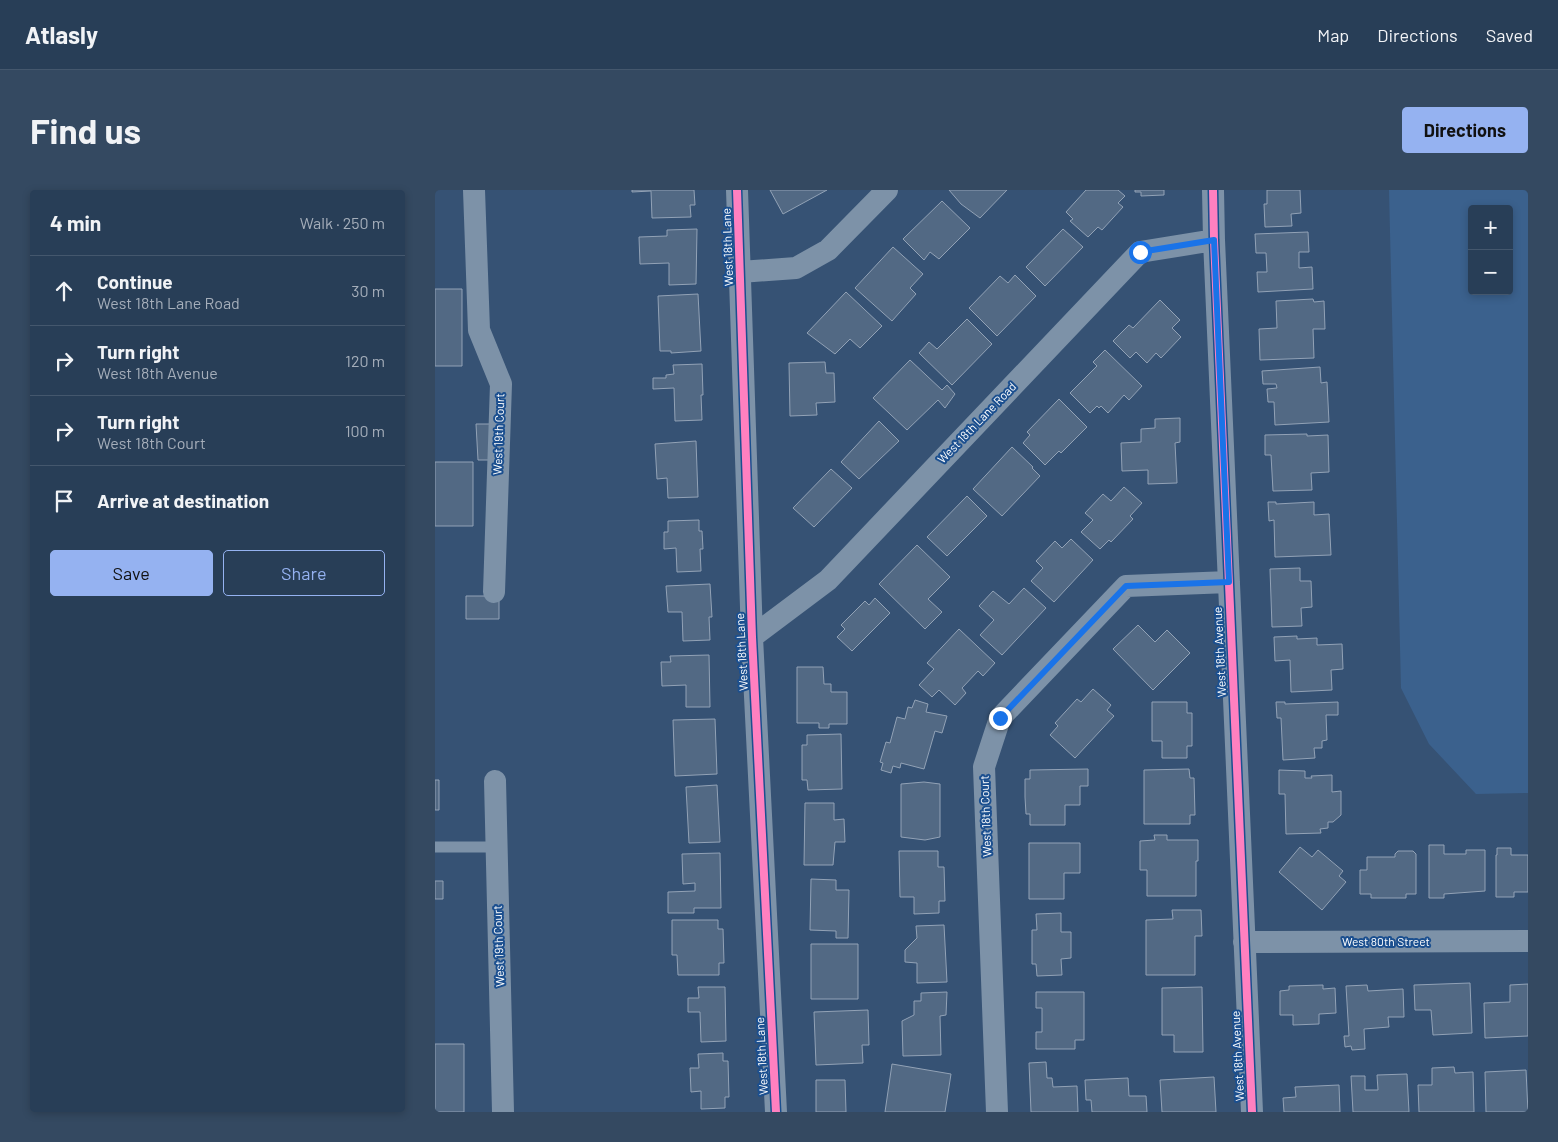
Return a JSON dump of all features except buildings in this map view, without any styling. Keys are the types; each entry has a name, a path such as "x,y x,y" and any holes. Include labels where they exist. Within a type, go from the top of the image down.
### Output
{"street":[{"name":"West 19th Court","path":"473,190 479,330 501,384 494,592"},
{"name":"West 18th Lane","path":"737,190 753,637 776,1112"},
{"path":"741,272 796,268 828,250 887,190"},
{"name":"West 18th Avenue","path":"1213,190 1252,1112"},
{"name":"West 18th Lane Road","path":"753,637 828,580 1140,252 1214,240"},
{"name":"West 18th Court","path":"997,1112 984,766 1000,718 1126,586 1229,582"},
{"name":"West 19th Court","path":"495,781 503,1112"},
{"name":"West 80th Street","path":"1244,942 1528,941"}],"lane":[{"path":"435,847 496,847"}],"water":[{"path":"1389,190 1528,190 1528,793 1476,794 1429,744 1401,688"}],"cycle path":[{"path":"737,190 752,637 776,1112"},
{"path":"1213,190 1252,1112"}],"route":[{"path":"1000,718 1126,586 1229,582 1214,240 1140,252"}]}
